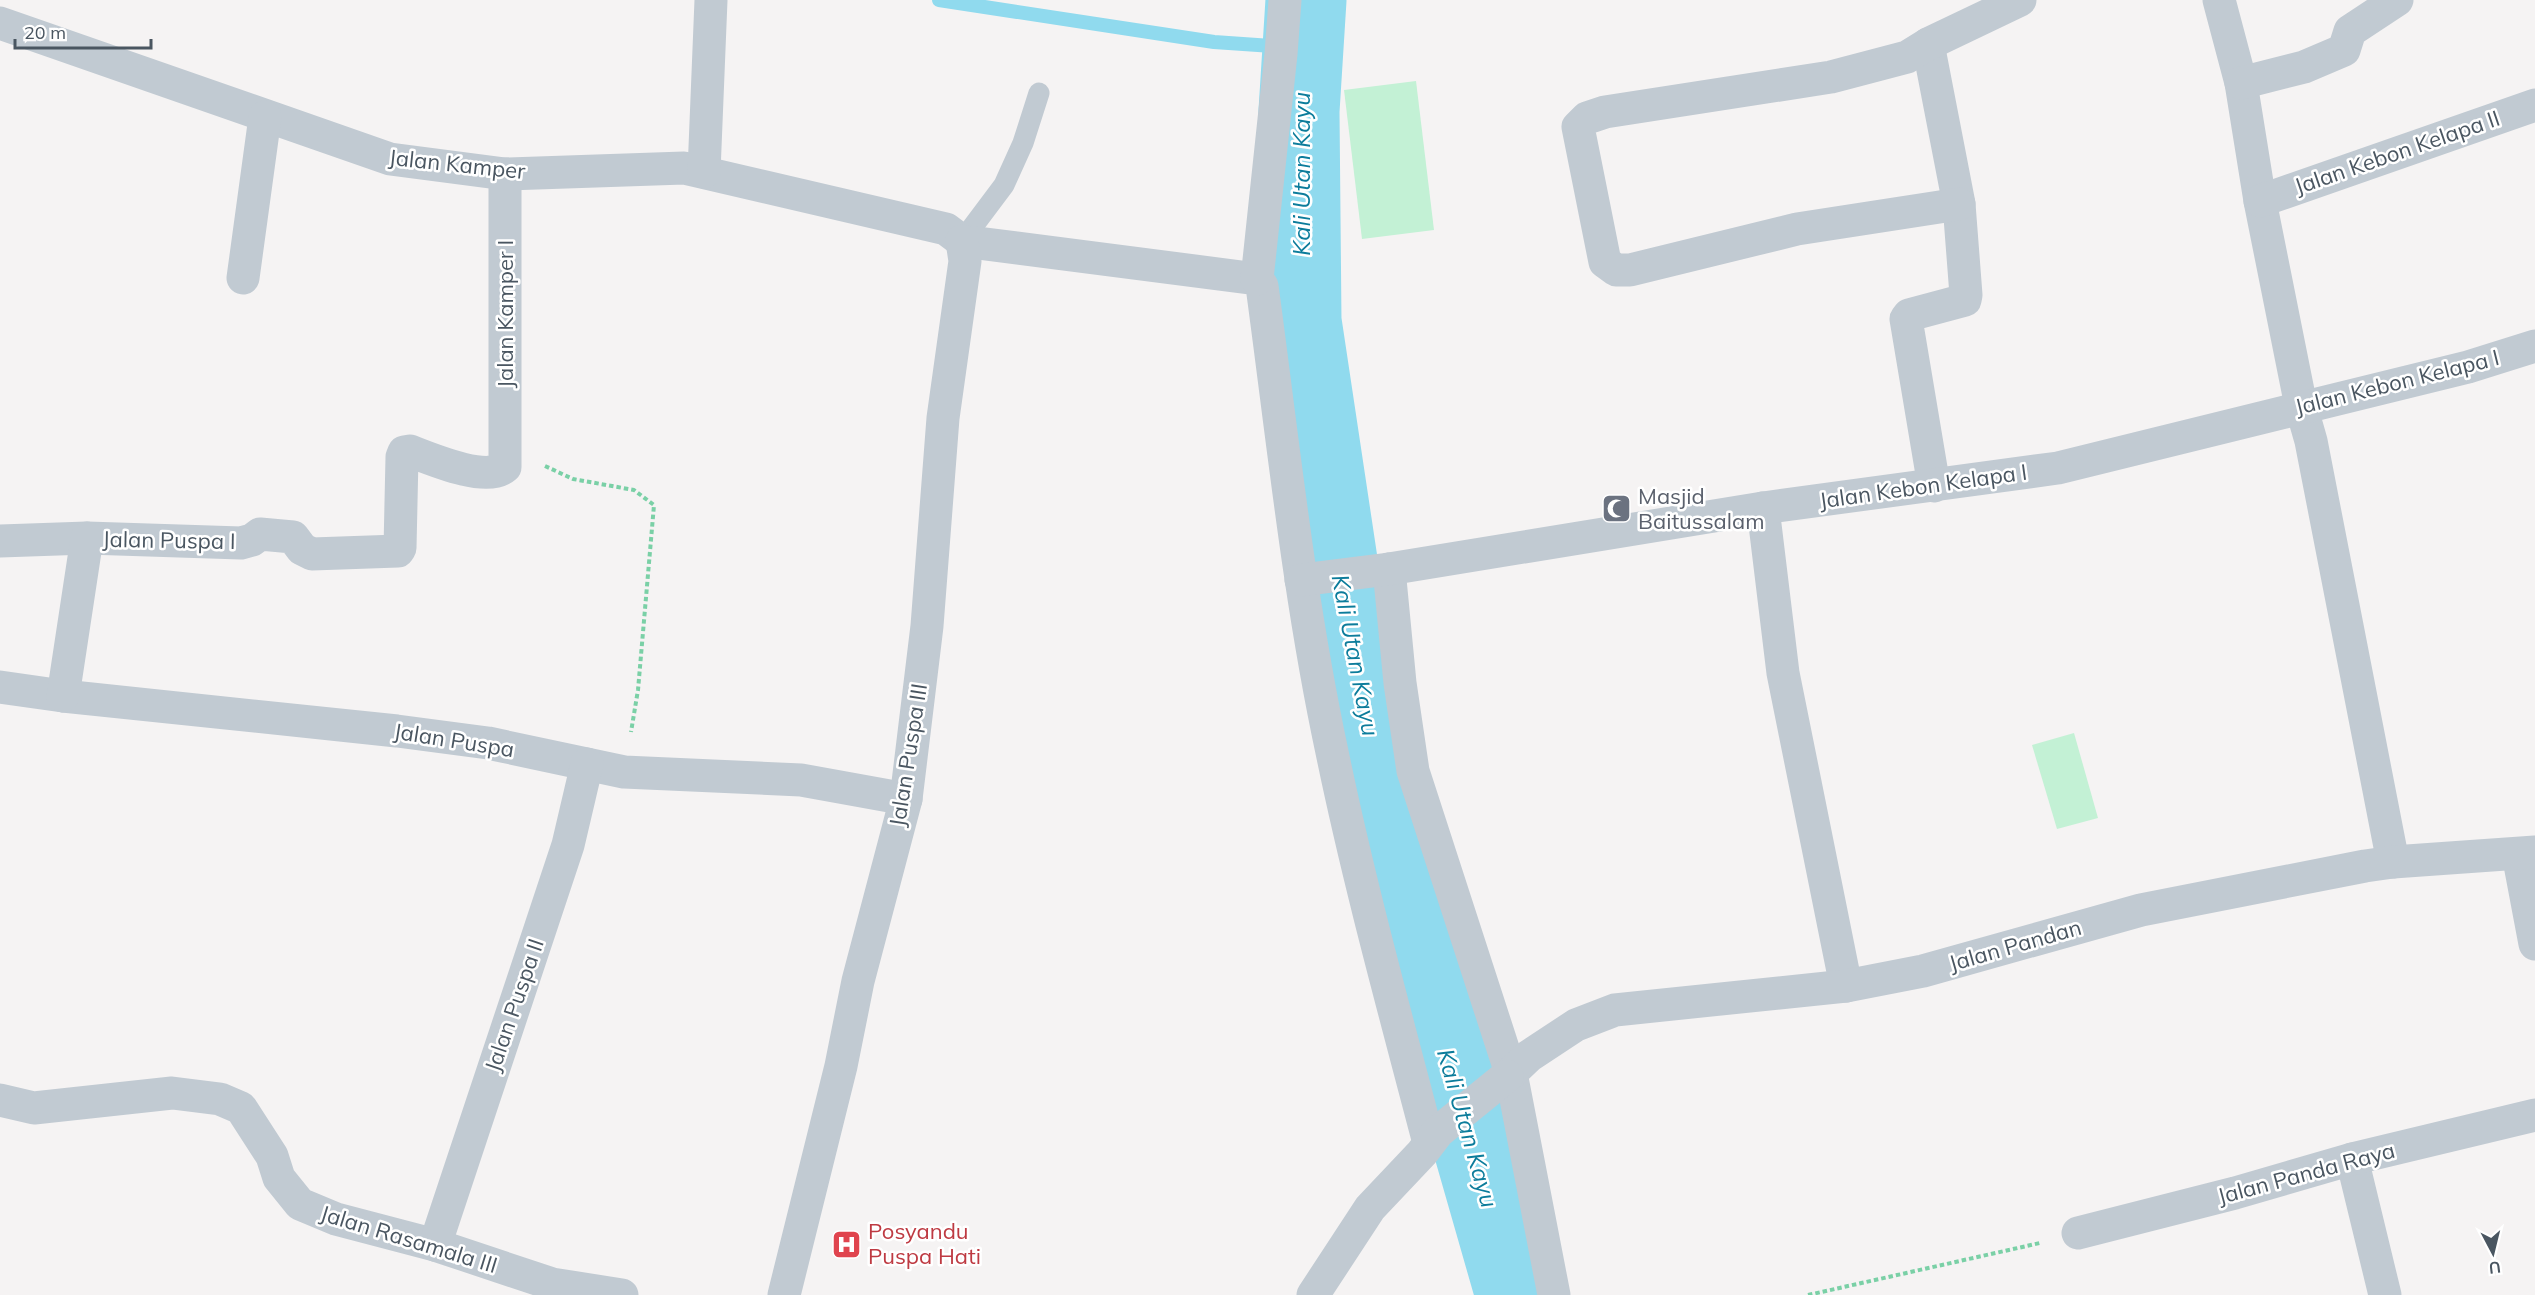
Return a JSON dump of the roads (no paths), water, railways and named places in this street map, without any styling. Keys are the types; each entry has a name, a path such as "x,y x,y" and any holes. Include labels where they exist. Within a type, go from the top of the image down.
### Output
{"street":[{"path":"704,172 711,0"},
{"path":"1285,0 1257,279 1262,286 1315,578 1332,751 1377,943 1433,1137"},
{"path":"1959,204 1797,229 1630,270 1616,270 1605,262 1578,127 1587,118 1605,112 1831,77 1906,57 2020,0"},
{"path":"2219,0 2241,83 2260,201 2301,406 2311,441 2393,862"},
{"path":"2241,83 2304,67 2344,50 2350,31 2397,0"},
{"name":"Jalan Kamper","path":"0,23 390,159 505,174 684,168 946,229 962,241"},
{"path":"1928,44 1959,204 1965,300 1909,315 1906,319 1934,486"},
{"name":"Jalan Kebon Kelapa II","path":"2260,201 2535,105"},
{"path":"243,278 266,117"},
{"name":"Jalan Kamper I","path":"505,174 506,454"},
{"path":"962,241 1257,279"},
{"name":"Jalan Puspa III","path":"784,1295 841,1066 858,981 906,799 927,626 943,418 965,261 962,241"},
{"name":"Jalan Kebon Kelapa I","path":"1315,578 1382,570 1763,508 2058,468 2301,406 2468,367 2535,346"},
{"name":"Jalan Puspa I","path":"63,696 87,538 241,543 252,540 260,534 293,537 302,549 312,554 395,553 400,548 404,452 410,451 452,467 495,472 505,467 506,454"},
{"path":"1763,508 1783,673 1846,986"},
{"path":"0,541 87,538"},
{"path":"1382,570 1413,771 1509,1075 1554,1295"},
{"name":"Jalan Puspa","path":"0,687 488,743 624,771 801,780 906,799"},
{"name":"Jalan Puspa II","path":"435,1245 568,845 587,764"},
{"path":"2527,853 2535,944"},
{"name":"Jalan Pandan","path":"1312,1295 1370,1208 1422,1153 1433,1137 1529,1056 1576,1025 1615,1010 1846,986 1923,971 2141,910 2393,862 2527,853"},
{"name":"Jalan Rasamala III","path":"0,1100 34,1108 172,1093 220,1099 241,1108 272,1156 279,1178 300,1204 336,1219 435,1245 545,1289 622,1295"},
{"name":"Jalan Panda Raya","path":"2078,1233 2235,1193 2352,1159 2535,1115"},
{"path":"2352,1159 2385,1295"}],"lane":[{"path":"962,241 1004,185 1023,143 1039,93"}],"waterway":[{"path":"939,0 1214,42 1302,48"},
{"name":"Kali Utan Kayu","path":"1306,0 1299,111 1301,321 1345,614 1420,960 1516,1295"}],"place":[{"name":"Masjid Baitussalam","path":"1617,509"},
{"name":"Posyandu Puspa Hati","path":"847,1244"}]}
